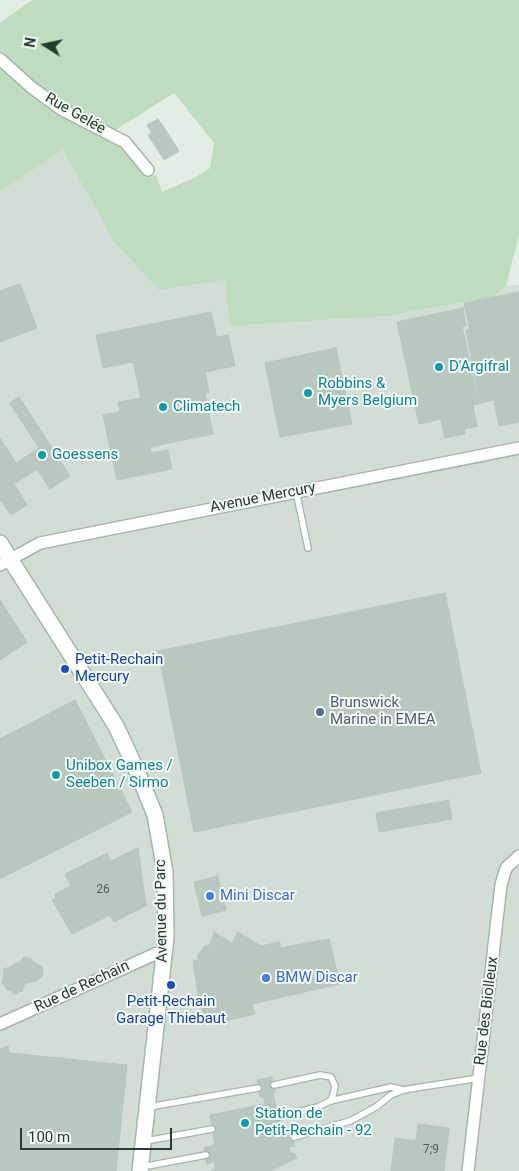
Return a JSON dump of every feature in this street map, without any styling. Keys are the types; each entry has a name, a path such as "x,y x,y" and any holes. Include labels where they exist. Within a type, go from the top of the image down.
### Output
{"street":[{"name":"Rue Gelée","path":"0,59 31,87 61,108 125,142 148,170"},
{"name":"Avenue Mercury","path":"5,561 40,543 519,448"},
{"name":"Avenue du Parc","path":"0,543 5,561 46,618 116,726 155,814 165,872 165,951 140,1169"},
{"name":"Rue des Biolleux","path":"468,1171 501,885 506,868 519,856"},
{"name":"Rue de Rechain","path":"0,1024 165,951"}],"lane":[{"path":"296,491 308,548"},
{"path":"274,1085 320,1076 331,1077 335,1086 330,1101"},
{"path":"294,1137 350,1121 376,1107 391,1095 403,1090 479,1078"},
{"path":"278,1117 318,1107 330,1101 391,1087 403,1090"},
{"path":"147,1107 258,1088"},
{"path":"143,1142 212,1129"},
{"path":"140,1169 206,1155"}],"shaded area":[{"path":"63,150 113,240 224,280 230,326 387,316 493,297 506,286 519,285 519,1171 0,1171 0,192"}],"green space":[{"path":"32,0 519,0 519,235 506,286 493,297 387,316 230,326 224,280 159,290 113,240 63,150 0,192 0,63 54,107 110,138 132,153 147,178 156,175 162,192 196,177 210,168 214,143 174,93 112,132 62,105 11,65 0,55 0,23"}],"building":[{"path":"158,119 163,126 151,132 147,125"},
{"path":"163,126 179,151 164,160 148,135"},
{"path":"20,284 37,328 0,342 0,291"},
{"path":"519,292 519,319 470,330 464,303"},
{"name":"D'Argifral","path":"463,308 466,326 462,326 479,404 473,405 477,426 464,429 465,434 445,438 441,419 419,424 397,322"},
{"path":"211,312 217,338 132,355 127,329"},
{"path":"519,319 519,422 499,426 480,327"},
{"path":"480,327 494,400 480,403 466,330"},
{"path":"127,329 133,362 103,368 96,335"},
{"name":"Climatech","path":"228,335 235,366 205,372 209,392 205,393 213,434 150,447 151,453 168,450 172,469 117,480 103,415 120,412 118,402 141,398 132,355"},
{"name":"Robbins & Myers Belgium","path":"336,348 352,424 280,437 265,363"},
{"name":"Goessens","path":"19,397 70,476 50,489 37,469 14,484 27,505 11,515 0,499 0,438 16,463 39,448 10,403"},
{"name":"Brunswick Marine in EMEA","path":"445,593 481,773 194,832 158,651"},
{"path":"0,600 27,642 0,660"},
{"name":"Unibox Games / Seeben / Sirmo","path":"75,700 132,812 0,879 0,739"},
{"path":"449,800 452,819 379,832 376,813"},
{"path":"138,848 146,906 114,922 110,915 72,934 52,900 56,899 55,894 71,886 65,874 107,853 111,861"},
{"name":"Mini Discar","path":"218,876 226,910 202,916 194,882"},
{"name":"BMW Discar","path":"214,932 232,943 238,932 261,946 280,942 280,948 329,939 340,984 252,1004 255,1014 208,1025 199,1001 193,961 198,960 198,955 205,946 210,945"},
{"path":"24,957 31,959 41,966 43,969 42,976 37,981 25,983 22,992 19,991 17,994 13,994 12,990 8,991 2,983 3,971 5,968 20,963"},
{"path":"8,1046 9,1053 127,1065 116,1171 0,1171 0,1049"},
{"name":"Station de Petit-Rechain - 92","path":"272,1077 275,1093 273,1093 281,1131 291,1130 295,1146 289,1147 291,1154 294,1153 297,1158 270,1171 211,1171 215,1169 214,1162 207,1164 204,1148 215,1145 210,1115 265,1104 263,1096 260,1097 257,1080"},
{"path":"418,1124 449,1128 444,1171 412,1171"},
{"path":"395,1138 416,1141 412,1171 391,1171"}],"place":[{"name":"D'Argifral","path":"439,367"},
{"name":"Robbins & Myers Belgium","path":"308,393"},
{"name":"Climatech","path":"163,407"},
{"name":"Goessens","path":"42,455"},
{"name":"Petit-Rechain Mercury","path":"65,669"},
{"name":"Brunswick Marine in EMEA","path":"320,712"},
{"name":"Unibox Games / Seeben / Sirmo","path":"56,775"},
{"name":"Mini Discar","path":"210,896"},
{"name":"BMW Discar","path":"266,978"},
{"name":"Petit-Rechain Garage Thiebaut","path":"171,985"},
{"name":"Station de Petit-Rechain - 92","path":"245,1123"}]}
